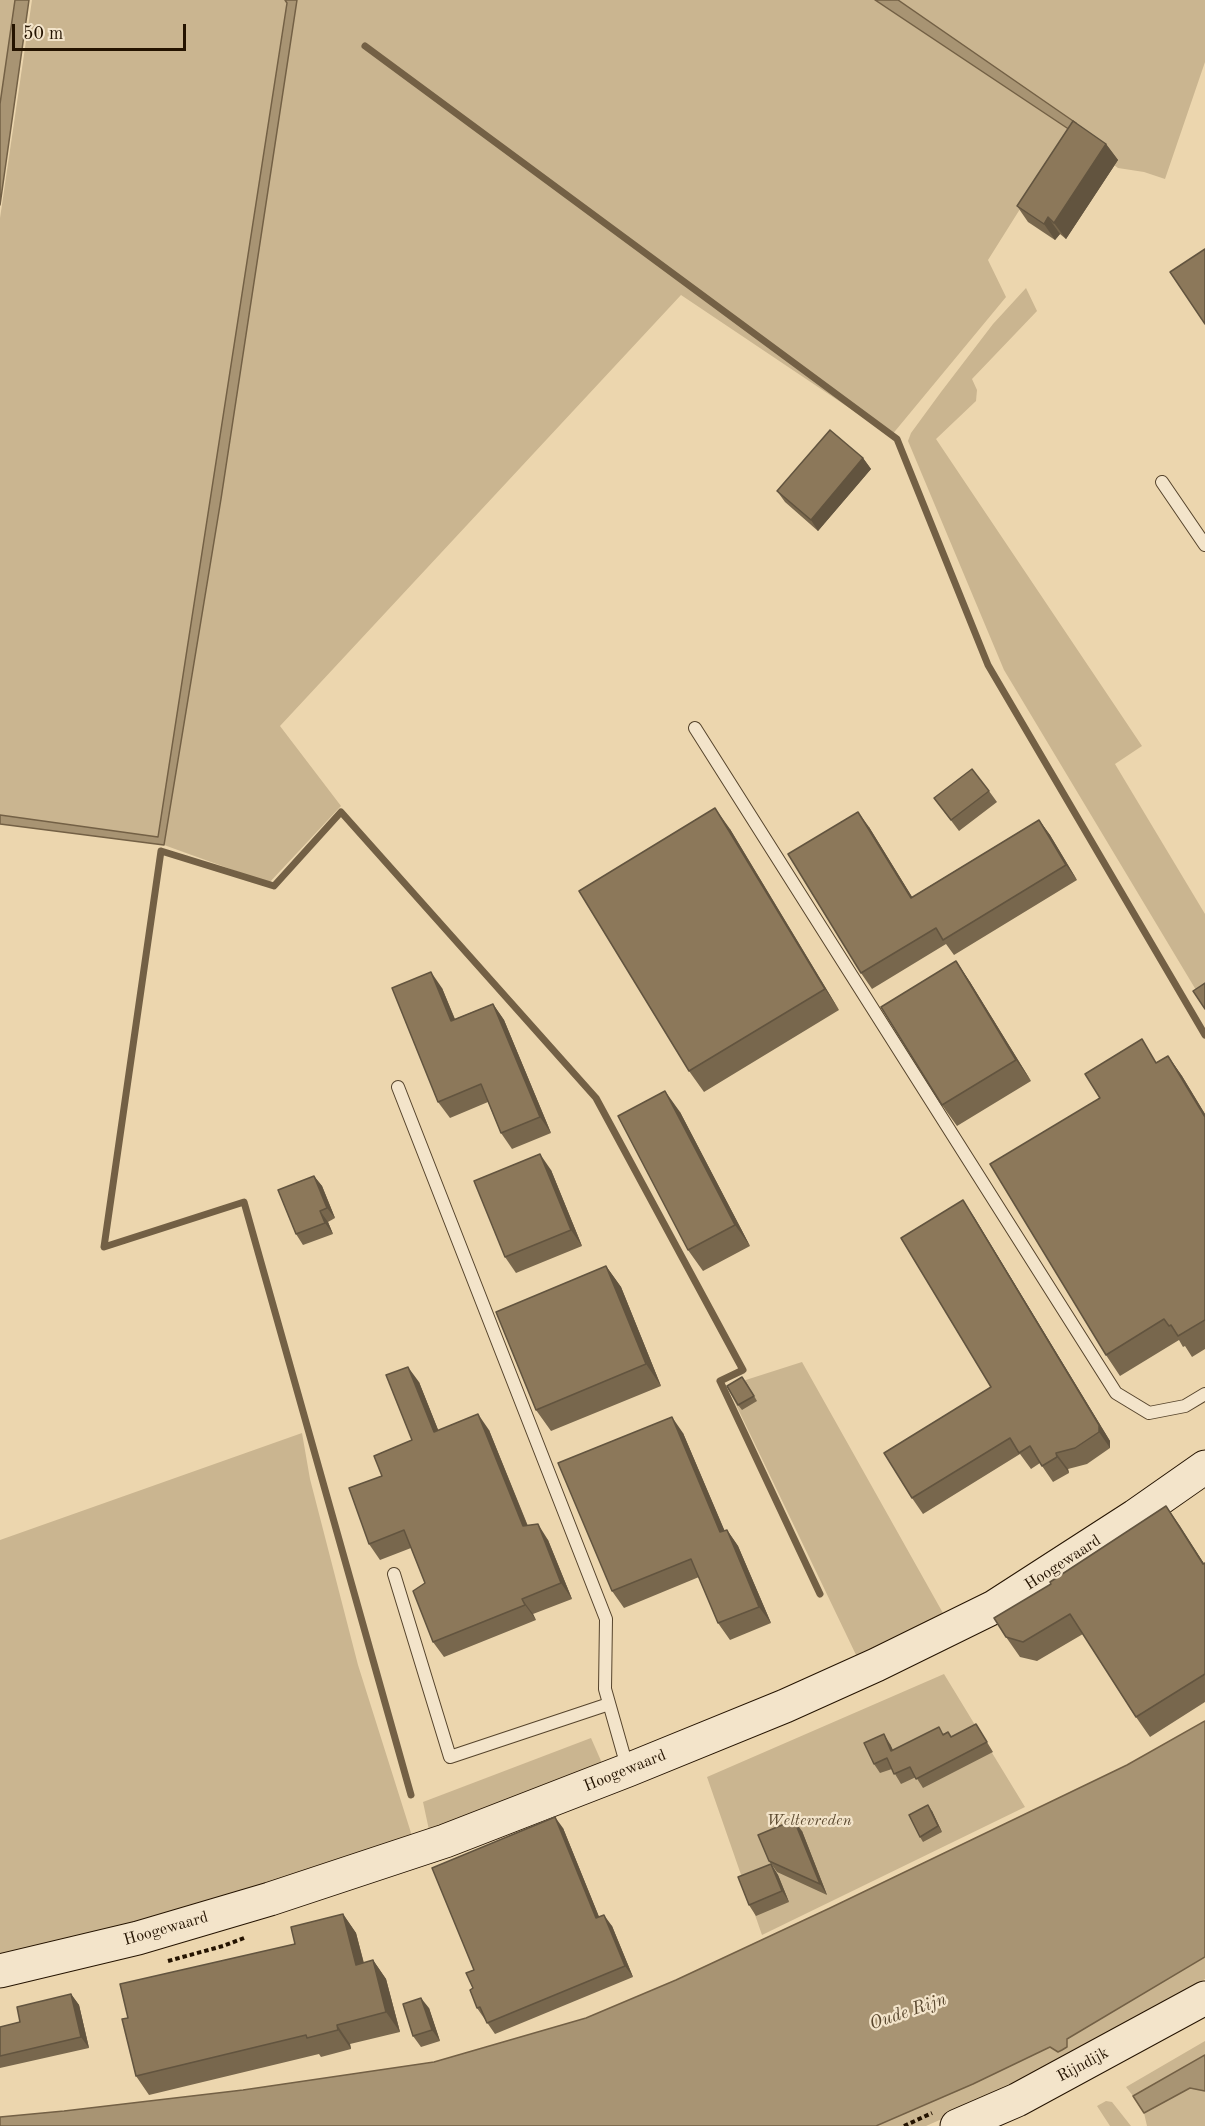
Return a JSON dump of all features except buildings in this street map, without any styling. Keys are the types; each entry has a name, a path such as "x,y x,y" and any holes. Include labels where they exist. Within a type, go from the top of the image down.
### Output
{"street":[{"name":"Hoogewaard","path":"0,1971 138,1938 270,1899 445,1841 785,1706 994,1607 1135,1516 1205,1467"},
{"name":"Rijndijk","path":"957,2126 1017,2100 1205,1998"}],"lane":[{"path":"1162,482 1205,545"},
{"path":"695,728 1116,1393 1149,1413 1185,1406 1205,1394"},
{"path":"398,1087 606,1619 605,1689 628,1770"},
{"path":"394,1574 450,1757 609,1704"}],"green space":[{"path":"0,0 16,0 0,109"},
{"path":"32,0 285,0 287,3 213,498 158,837 0,815 0,218"},
{"path":"296,0 875,0 1070,130 1075,123 898,0 1205,0 1205,62 1165,179 1144,172 1118,168 1069,131 988,260 1006,297 891,436 681,295 280,726 341,806 269,883 164,845 221,499"},
{"path":"1026,288 1037,311 972,379 977,390 976,401 936,439 1142,746 1115,764 1205,914 1205,1005 1004,670 908,441 911,433 993,324"},
{"path":"802,1362 948,1622 858,1659 727,1386"},
{"path":"302,1433 310,1479 358,1665 412,1836 313,1874 0,1968 0,1540"},
{"name":"Weltevreden","path":"944,1674 1025,1807 762,1935 707,1777"},
{"path":"591,1738 605,1770 429,1830 423,1802"},
{"path":"1205,1957 1205,1979 1097,2042 992,2097 926,2126 876,2126 973,2084 1050,2047 1057,2052 1062,2050 1067,2047 1067,2039"},
{"path":"1205,2041 1205,2055 1133,2096 1126,2087"},
{"path":"1190,2088 1205,2091 1205,2126 1147,2126 1144,2113"},
{"path":"1106,2101 1112,2102 1131,2126 1110,2126 1097,2106"}],"water":[{"path":"15,0 29,0 0,205 0,104"},
{"path":"285,0 297,0 221,499 164,845 0,824 0,815 158,837 287,3"},
{"path":"875,0 898,0 1076,123 1070,130"},
{"name":"Oude Rijn","path":"1205,1721 1205,1957 1067,2039 1067,2047 1062,2050 1058,2052 1050,2047 973,2084 876,2126 0,2126 0,2117 243,2090 434,2062 586,2018 676,1980 830,1908 1127,1765"},
{"path":"1205,2055 1205,2091 1190,2088 1144,2113 1133,2096"}],"waterway":[{"path":"365,46 897,439 988,665 1205,1035"},
{"path":"411,1795 244,1202 104,1247 161,851 274,886 341,812 596,1098 743,1370 720,1381 820,1594"}]}
